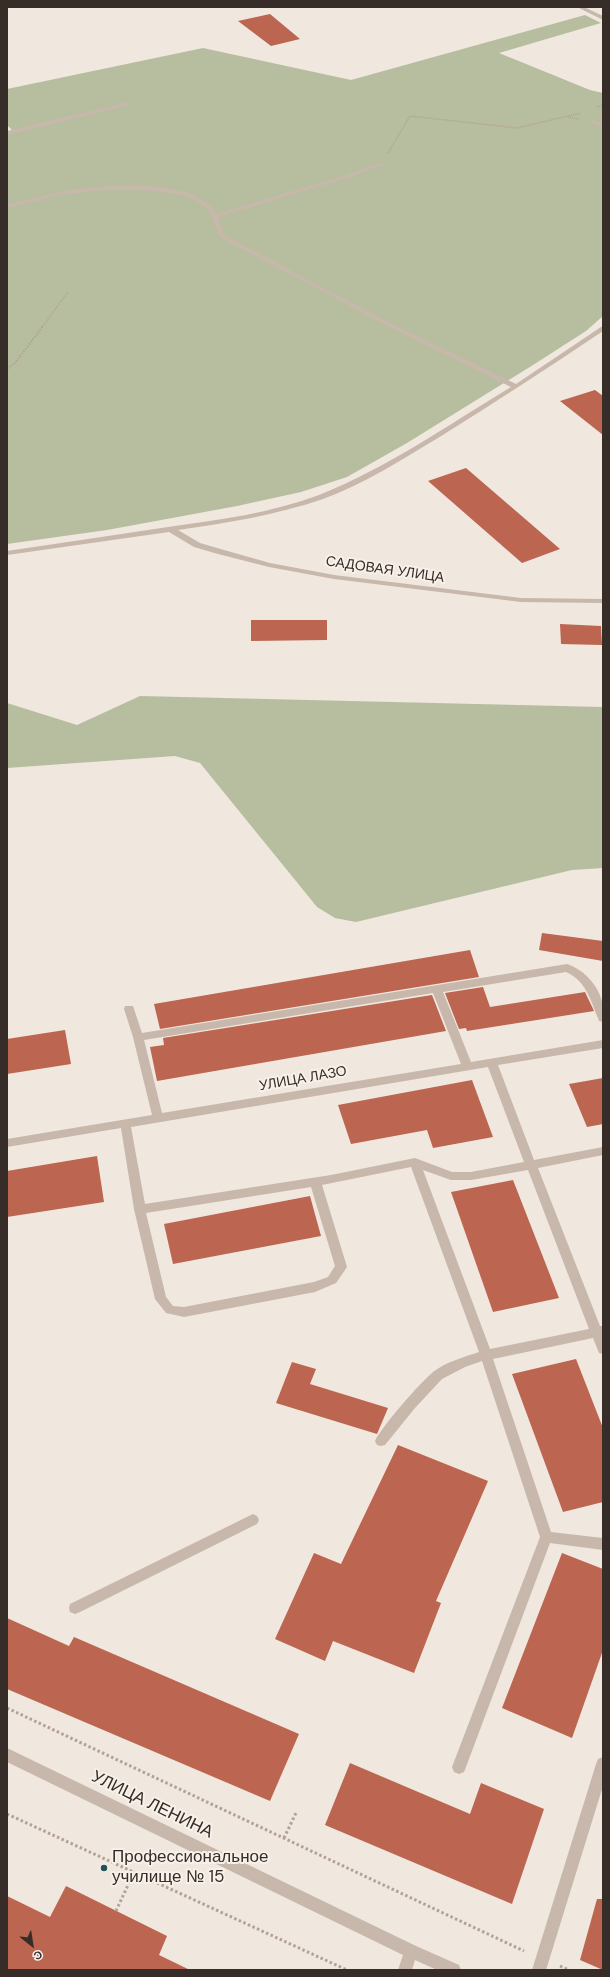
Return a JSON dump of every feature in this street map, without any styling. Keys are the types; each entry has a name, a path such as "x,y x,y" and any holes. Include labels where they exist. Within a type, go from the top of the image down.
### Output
{"street":[{"path":"580,7 603,18"},
{"path":"7,133 128,104"},
{"path":"593,122 603,125"},
{"path":"216,216 351,176 381,164"},
{"path":"7,206 48,196 91,189 151,189 173,191 188,195 210,208 214,216 216,230 222,236 380,320 516,387"},
{"path":"7,553 172,530 265,513 320,497 353,483 387,465 516,387 603,328"},
{"name":"САДОВАЯ УЛИЦА","path":"172,530 197,545 221,552 269,565 334,577 521,600 603,601"},
{"path":"138,1036 567,968 579,973 588,982 603,1018"},
{"path":"436,988 467,1065"},
{"path":"128,1009 138,1036 158,1117"},
{"name":"УЛИЦА ЛАЗО","path":"7,1143 467,1065 603,1044"},
{"path":"491,1062 531,1165 600,1331 603,1349"},
{"path":"125,1123 140,1209 160,1299 170,1310 184,1312 315,1287 332,1280 341,1267 315,1181"},
{"path":"140,1209 315,1181 415,1162 451,1176 471,1176 603,1151"},
{"path":"415,1162 486,1355 546,1537 458,1767"},
{"path":"381,1441 411,1404 438,1375 462,1363 486,1355 600,1331"},
{"path":"75,1608 254,1520"},
{"path":"546,1537 603,1544"},
{"name":"УЛИЦА ЛЕНИНА","path":"7,1755 454,1970"},
{"path":"540,1964 603,1764"},
{"path":"405,1970 412,1951"}],"path":[{"path":"596,108 603,105"},
{"path":"381,164 410,116 517,128 583,112"},
{"path":"7,369 15,364 68,292"},
{"path":"7,1708 284,1838 540,1964 569,1970"},
{"path":"284,1838 296,1812"},
{"path":"7,1814 347,1970"},
{"path":"116,1911 134,1872"}],"green space":[{"path":"585,15 601,23 499,53 590,90 603,93 603,316 586,331 533,365 407,443 347,477 301,492 237,506 107,530 7,544 7,132 12,130 7,125 7,89 203,48 351,80"},
{"path":"140,696 603,707 603,868 572,870 356,922 335,918 317,907 200,763 175,756 7,768 7,703 77,725"}],"building":[{"path":"270,14 300,39 271,46 238,21"},
{"path":"595,390 603,396 603,435 560,401"},
{"path":"466,468 560,549 522,563 428,481"},
{"path":"251,620 327,620 327,640 251,641"},
{"path":"560,624 601,626 602,645 561,644"},
{"path":"542,933 603,941 603,961 539,950"},
{"path":"470,950 479,977 160,1029 154,1004"},
{"path":"483,987 490,1007 585,992 594,1011 467,1031 466,1028 459,1029 445,993"},
{"path":"432,995 446,1031 157,1081 150,1047 164,1045 163,1038"},
{"path":"65,1030 71,1064 7,1074 7,1039"},
{"path":"603,1078 603,1124 587,1127 569,1084"},
{"path":"472,1080 493,1137 433,1148 427,1130 351,1144 338,1105"},
{"path":"97,1156 104,1202 7,1217 7,1171"},
{"path":"513,1180 559,1298 493,1312 451,1192"},
{"path":"310,1196 321,1236 173,1264 164,1224"},
{"path":"576,1359 603,1428 603,1502 563,1512 512,1374"},
{"path":"292,1362 316,1369 310,1384 388,1408 377,1434 276,1403"},
{"path":"398,1445 488,1481 436,1601 441,1603 414,1673 333,1641 325,1661 275,1639 314,1553 341,1564"},
{"path":"562,1553 603,1569 603,1650 572,1738 502,1708"},
{"path":"7,1618 69,1646 74,1637 299,1734 270,1801 7,1689"},
{"path":"350,1763 470,1814 481,1783 544,1809 512,1904 325,1825"},
{"path":"66,1886 167,1936 159,1955 190,1970 7,1970 7,1896 50,1917"},
{"path":"597,1899 603,1899 603,1970 580,1960"}],"place":[{"name":"Профессиональное училище № 15","path":"104,1868"}]}
